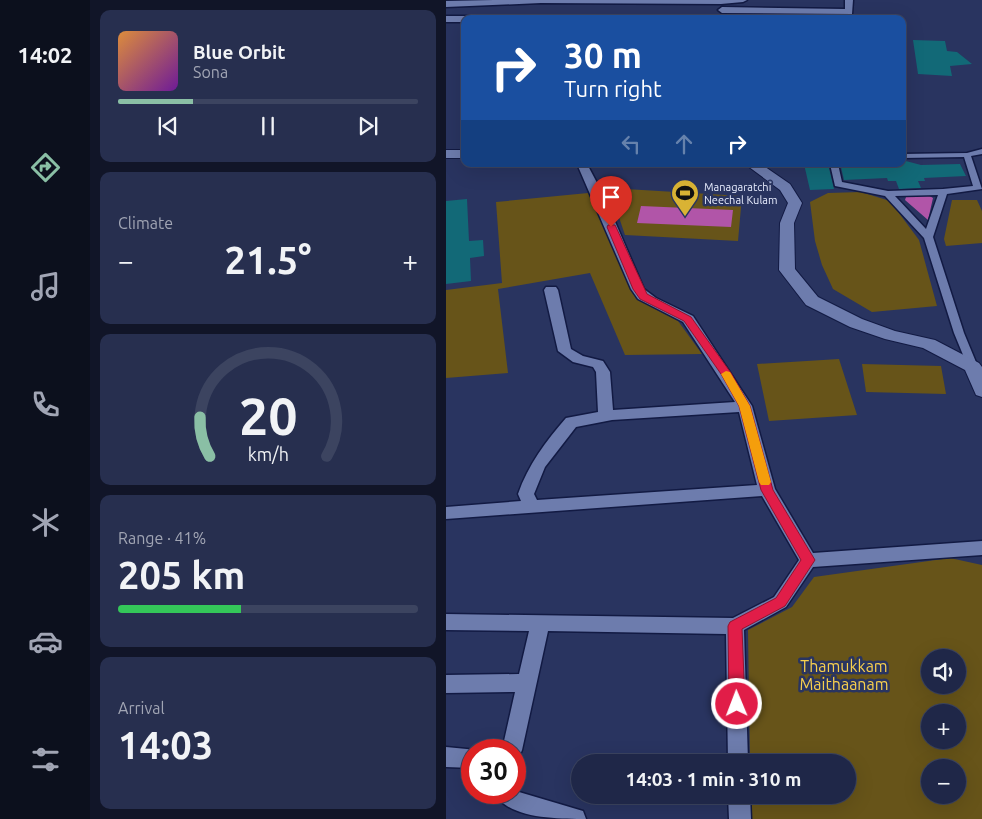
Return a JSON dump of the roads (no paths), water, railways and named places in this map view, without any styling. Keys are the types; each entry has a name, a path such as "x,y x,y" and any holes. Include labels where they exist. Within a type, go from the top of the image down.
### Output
{"street":[{"path":"446,1 694,2 743,0"},
{"path":"694,2 694,8 704,9 849,12 850,0"},
{"path":"446,19 461,19"},
{"path":"906,156 966,155 982,152"},
{"path":"446,154 461,154"},
{"path":"835,167 838,184 888,194 943,192 978,188 966,155"},
{"path":"584,167 638,289 650,301 688,319 745,406 767,490 808,560"},
{"path":"756,167 785,187 795,203 787,223 787,270 812,301 865,326 891,335 929,344 977,362"},
{"path":"928,237 943,192"},
{"path":"888,194 928,237 959,333 977,362 982,391"},
{"path":"551,290 565,351 578,359 598,364 603,372 606,417"},
{"path":"531,507 526,494 529,482 546,451 571,422 606,417 745,406"},
{"path":"446,513 767,490"},
{"path":"808,560 982,548"},
{"path":"446,622 735,626 780,602 808,560"},
{"path":"514,739 540,624"},
{"path":"735,626 738,754"},
{"path":"446,684 527,683"},
{"path":"446,757 461,758"},
{"path":"523,804 575,819"},
{"path":"739,804 740,819"}],"place":[{"name":"Managaratchi Neechal Kulam","path":"685,217"}],"park label":[{"name":"Thamukkam Maithaanam","path":"844,675"}]}
